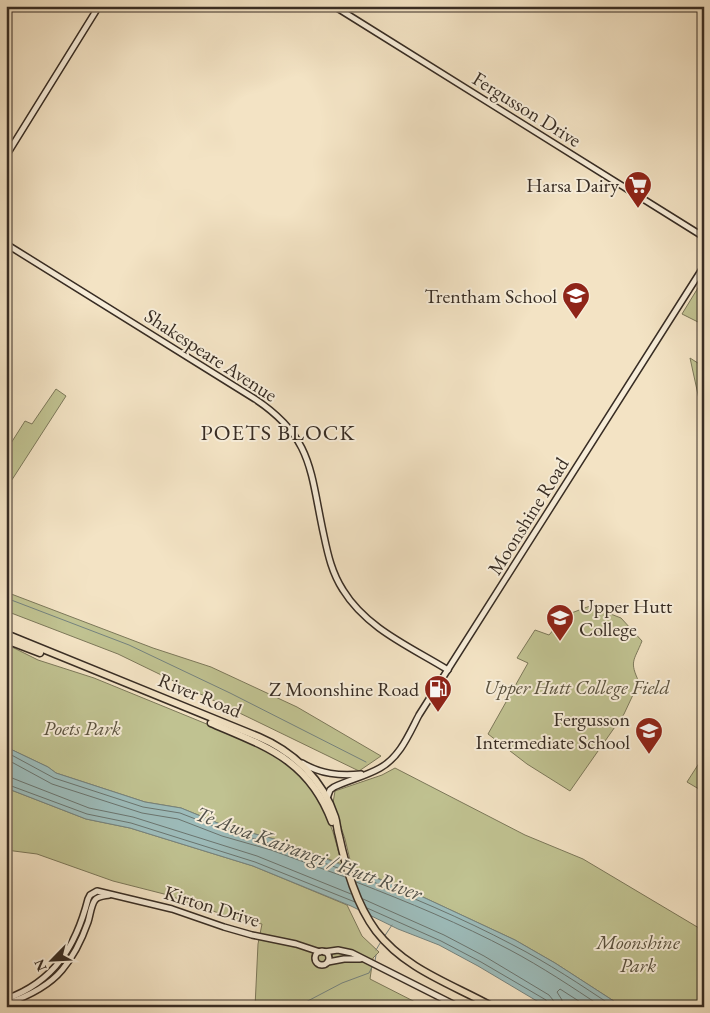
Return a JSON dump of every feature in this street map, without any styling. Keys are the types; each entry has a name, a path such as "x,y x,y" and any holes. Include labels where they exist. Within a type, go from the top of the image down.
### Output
{"highway":[{"name":"River Road","path":"6,634 259,737 280,747 298,760 313,777 327,798 335,815 339,837 352,882 362,908 375,929 392,949 416,968 494,1007"},
{"name":"River Road","path":"6,640 179,709 276,752 295,765 312,784 322,798 339,837"},
{"name":"River Road","path":"467,994 485,1007"}],"street":[{"path":"6,156 98,6"},
{"name":"Fergusson Drive","path":"334,6 704,238"},
{"name":"Shakespeare Avenue","path":"6,244 255,398 284,421 301,445 309,463 328,557 343,591 362,614 378,627 448,670"},
{"name":"Moonshine Road","path":"327,798 334,786 387,764 397,753 704,266"},
{"name":"Moonshine Road","path":"298,760 310,768 328,774 345,776 369,773"},
{"name":"Kirton Drive","path":"6,999 39,982 56,966 80,928 90,895 97,891 180,911 252,935 285,941 322,952 343,951 459,1007"},
{"path":"6,1004 47,984 63,969 79,944 94,901 98,897 112,894"},
{"path":"304,946 320,965 344,959 365,960"},
{"path":"316,959 322,952 329,956 328,962"}],"green space":[{"path":"704,278 704,325 682,314"},
{"path":"690,358 704,367 704,422"},
{"path":"56,389 66,396 6,489 6,451 25,421 32,424"},
{"path":"6,592 153,648 211,667 297,707 381,756 359,771 118,654 6,611"},
{"name":"Upper Hutt College Field","path":"590,606 621,618 642,641 633,665 639,682 624,714 570,791 527,764 488,734 528,663 517,658 535,630 549,635 566,615"},
{"name":"Poets Park","path":"6,644 38,660 94,678 214,727 278,756 294,768 310,784 322,804 333,832 342,864 274,839 225,826 181,808 145,802 56,773 48,767 6,747"},
{"path":"704,758 704,792 687,782"},
{"name":"Moonshine Park","path":"395,768 525,835 583,859 704,931 704,1007 623,1007 555,963 515,940 410,891 352,868 333,803 335,791 382,775"},
{"path":"6,788 86,819 130,828 253,866 347,905 362,936 379,952 373,958 370,979 425,1007 255,1007 258,944 262,924 233,918 164,894 113,881 37,854 6,850"}],"water":[{"name":"Te Awa Kairangi / Hutt River","path":"6,747 48,767 56,773 145,802 181,808 225,826 274,839 410,891 515,940 555,963 623,1007 547,1007 439,945 253,866 130,828 86,819 6,788"}],"waterway":[{"path":"703,386 704,392"},
{"path":"6,598 129,645 230,693 366,762"},
{"path":"384,937 392,925"},
{"path":"376,950 382,940"},
{"path":"375,961 376,955"},
{"path":"301,1007 302,1004 342,983 369,973 372,967"}],"place":[{"name":"Harsa Dairy","path":"638,209"},
{"name":"Trentham School","path":"576,320"},
{"name":"Upper Hutt College","path":"560,642"},
{"name":"Z Moonshine Road","path":"438,713"},
{"name":"Fergusson Intermediate School","path":"649,755"}],"district":[{"name":"POETS BLOCK","path":"278,432"}]}
